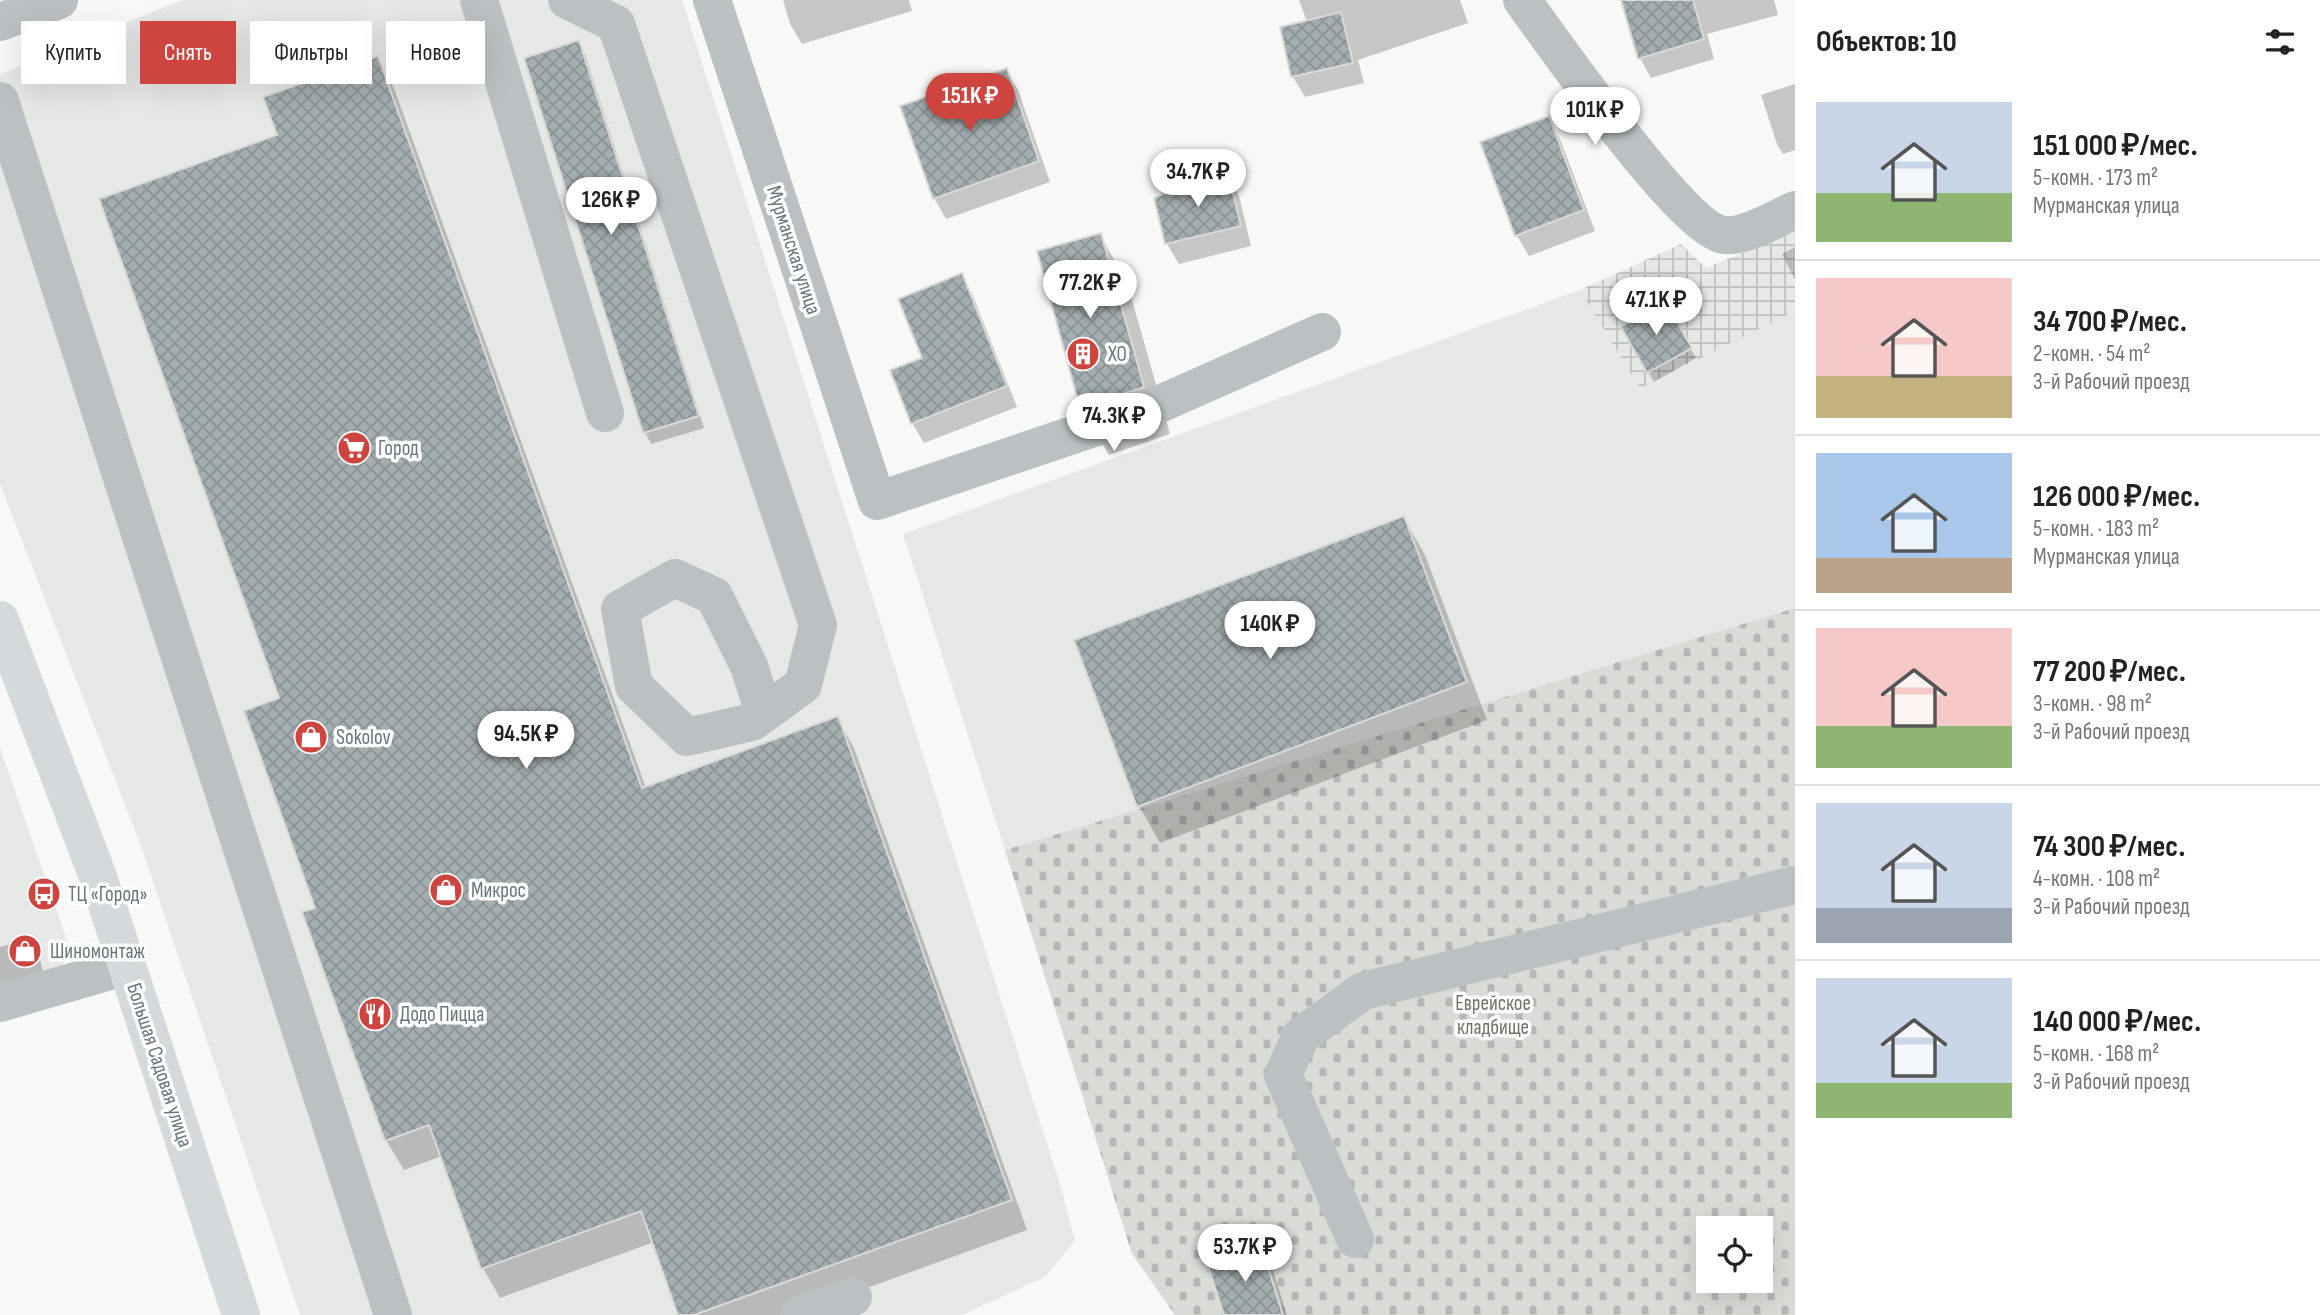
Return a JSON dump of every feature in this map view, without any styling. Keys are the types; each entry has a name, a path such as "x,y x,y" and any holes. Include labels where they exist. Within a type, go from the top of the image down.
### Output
{"main road":[{"name":"Большая Садовая улица","path":"0,620 97,874 241,1315"}],"street":[{"path":"0,22 59,0"},
{"path":"479,0 606,412"},
{"path":"566,0 616,24 818,625 803,685 764,713"},
{"name":"Мурманская улица","path":"712,0 877,500 1144,411 1322,332"},
{"path":"1522,0 1602,110 1693,217 1724,235 1744,233 1795,210"},
{"path":"0,101 393,1315"},
{"path":"1355,1239 1283,1075 1301,1036 1363,991 1795,885"},
{"path":"0,1003 127,966"},
{"path":"799,1315 853,1297"}],"shaded area":[{"path":"182,0 682,0 1061,1188 1075,1241 1045,1277 962,1315 300,1315 141,846 0,484 0,74 21,65 21,84 126,84 126,23"},
{"path":"1795,231 1795,311 1640,388 1580,290 1681,244 1706,268"},
{"path":"1580,290 1640,387 1795,311 1795,608 1005,850 903,534"},
{"path":"0,748 70,949 60,973 0,991"}],"green space":[{"name":"Еврейское кладбище","path":"1795,608 1795,1315 1175,1315 1132,1254 1005,850"}],"building":[{"path":"1621,0 1693,0 1704,39 1638,59"},
{"path":"1341,12 1353,63 1291,77 1280,27"},
{"path":"579,40 699,416 643,433 524,58"},
{"name":"Город","path":"378,56 642,788 838,716 1012,1200 694,1315 678,1315 641,1211 481,1269 429,1125 385,1141 302,912 315,908 244,711 279,698 99,199 277,135 263,97 299,84 372,84 372,58"},
{"path":"1007,68 1039,161 933,199 900,106"},
{"path":"1549,116 1584,210 1515,236 1480,142"},
{"path":"1228,173 1241,226 1165,244 1154,198 1198,180"},
{"name":"ХО","path":"1101,233 1144,387 1080,408 1037,251"},
{"path":"962,273 1007,386 911,424 890,370 922,358 898,299"},
{"path":"1665,301 1692,348 1647,373 1621,327"},
{"path":"1404,516 1467,682 1137,807 1074,640"},
{"path":"1261,1245 1283,1315 1224,1315 1207,1263"}],"place":[{"name":"ХО","path":"1083,354"},
{"name":"Город","path":"354,448"},
{"name":"Sokolov","path":"311,737"},
{"name":"Микрос","path":"446,890"},
{"name":"ТЦ «Город»","path":"44,894"},
{"name":"Шиномонтаж","path":"25,951"},
{"name":"Додо Пицца","path":"375,1014"}]}
